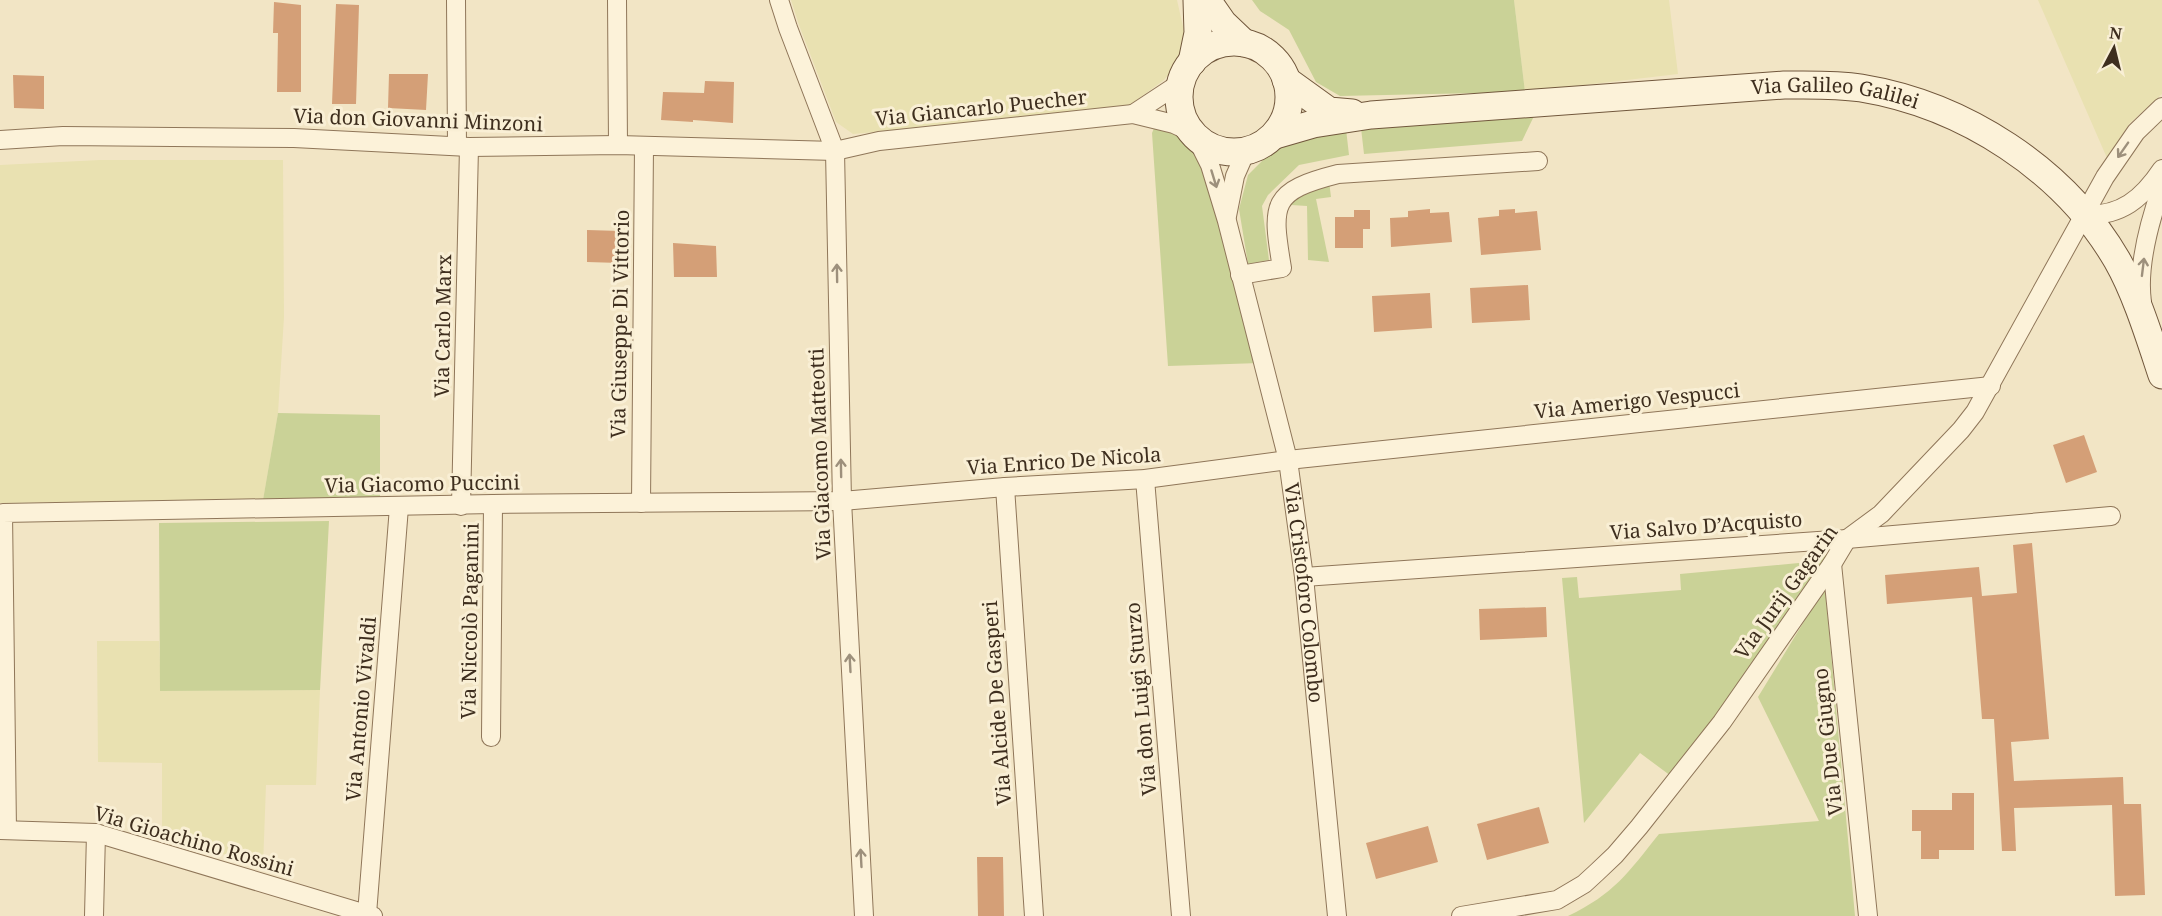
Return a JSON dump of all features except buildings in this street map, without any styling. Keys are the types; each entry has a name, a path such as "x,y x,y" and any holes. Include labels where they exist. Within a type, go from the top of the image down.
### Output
{"street":[{"name":"Via Carlo Marx","path":"456,0 463,146 461,506"},
{"path":"617,0 618,145"},
{"name":"Via Giacomo Matteotti","path":"779,0 835,150 842,501 864,916"},
{"path":"1187,70 1202,52 1215,45 1229,42 1244,43 1262,50 1276,62 1286,80 1289,95 1288,109 1283,123 1275,135 1262,145 1246,151 1229,152 1212,148 1194,135 1182,116 1178,97 1198,33 1197,0"},
{"path":"1207,0 1223,23 1244,43"},
{"name":"Via Giancarlo Puecher","path":"1133,114 1174,87 1187,70"},
{"name":"Via Galileo Galilei","path":"1286,80 1329,111 1371,115"},
{"name":"Via Galileo Galilei","path":"1275,135 1313,124 1371,115 1784,85 1860,88 1896,96 1930,106 1965,122 2002,143 2035,166 2061,189 2085,215 2117,261 2145,325 2162,375"},
{"name":"Via Jurij Gagarin","path":"1461,916 1557,900 1584,884 1639,827 1722,722 1847,539 1881,514 1961,430 1991,386 2121,153 2136,132 2162,107"},
{"name":"Via Giancarlo Puecher","path":"835,150 879,141 1133,114 1173,124 1194,135"},
{"name":"Via Cristoforo Colombo","path":"1194,135 1210,165 1227,221 1288,460 1304,577 1337,916"},
{"name":"Via don Giovanni Minzoni","path":"0,140 63,136 294,138 463,146 618,145 835,150"},
{"name":"Via Giuseppe Di Vittorio","path":"641,503 645,146"},
{"name":"Via Cristoforo Colombo","path":"1227,221 1234,176 1246,151"},
{"path":"1240,275 1282,268 1276,226 1278,207 1288,193 1307,182 1338,174 1538,161"},
{"path":"2085,215 2102,216 2120,210 2142,193 2162,169"},
{"path":"2145,325 2140,291 2146,244 2162,186"},
{"name":"Via Amerigo Vespucci","path":"1288,460 1991,386"},
{"name":"Via Enrico De Nicola","path":"842,501 1005,487 1145,479 1288,460"},
{"name":"Via don Luigi Sturzo","path":"1145,479 1181,916"},
{"name":"Via Alcide De Gasperi","path":"1005,487 1034,916"},
{"name":"Via Giacomo Puccini","path":"3,830 3,513 493,504 842,501"},
{"name":"Via Niccolò Paganini","path":"491,737 493,504"},
{"name":"Via Antonio Vivaldi","path":"370,915 399,507"},
{"name":"Via Salvo D’Acquisto","path":"1304,577 1847,539 2110,516"},
{"name":"Via Due Giugno","path":"1832,564 1868,916"},
{"name":"Via Gioachino Rossini","path":"3,830 96,833 322,909 370,915"},
{"path":"94,916 96,833"}],"shaded area":[{"path":"791,0 1177,0 1184,31 1182,52 1175,67 1164,80 1123,110 853,134 836,122"},
{"path":"1514,0 1669,0 1678,74 1525,92"},
{"path":"2038,0 2162,0 2162,94 2130,123 2107,158"},
{"path":"100,160 283,160 284,317 278,413 263,500 0,503 0,165"},
{"path":"97,641 159,641 161,691 320,690 316,785 266,785 263,866 162,836 162,763 98,762"}],"green space":[{"path":"1252,0 1514,0 1525,92 1340,96 1316,82 1289,30 1260,11"},
{"path":"1535,114 1522,141 1364,154 1361,128"},
{"path":"1155,126 1177,129 1191,141 1207,170 1260,363 1168,366 1152,133"},
{"path":"1346,129 1349,155 1299,165 1268,195 1262,206 1269,260 1248,264 1239,209 1248,175 1273,150 1301,136"},
{"path":"1329,181 1331,197 1316,199 1329,262 1308,260 1307,206 1291,205 1292,200"},
{"path":"278,413 380,415 380,499 263,500"},
{"path":"329,521 320,690 160,691 159,523"},
{"path":"1830,555 1718,717 1671,776 1640,753 1584,823 1562,578 1577,577 1579,598 1681,590 1680,574 1809,562 1809,557"},
{"path":"1825,587 1855,916 1568,916 1609,891 1629,871 1659,834 1819,821 1758,697"}]}
